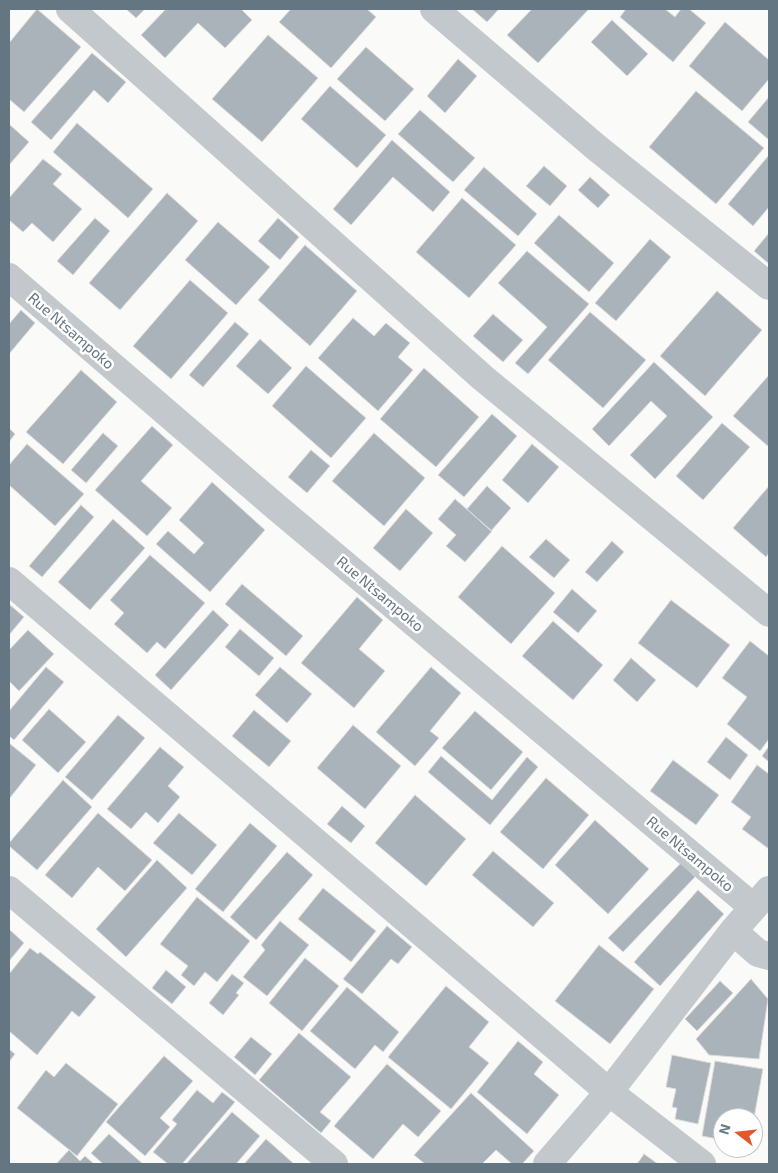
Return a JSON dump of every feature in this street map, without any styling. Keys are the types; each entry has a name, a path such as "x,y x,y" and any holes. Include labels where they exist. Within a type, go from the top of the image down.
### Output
{"street":[{"path":"70,9 483,378 769,613"},
{"path":"434,9 597,148 769,286"},
{"name":"Rue Ntsampoko","path":"9,277 275,506 761,899"},
{"path":"9,581 609,1092 702,1164"},
{"path":"9,890 334,1164"},
{"path":"547,1164 609,1092 733,931 761,899"},
{"path":"733,931 758,953 769,956"}],"building":[{"path":"37,9 81,47 24,112 9,99 9,43"},
{"path":"126,9 145,9 136,18"},
{"path":"166,9 241,9 252,20 225,48 198,23 165,58 141,35"},
{"path":"291,9 367,9 376,17 331,68 279,22"},
{"path":"472,9 499,9 487,22"},
{"path":"532,9 589,9 538,63 507,35"},
{"path":"626,9 665,9 675,17 681,9 689,9 706,23 673,62 620,17"},
{"path":"612,20 648,54 627,76 591,42"},
{"path":"725,22 769,60 769,79 742,111 689,66"},
{"path":"268,35 318,78 262,142 212,99"},
{"path":"366,47 414,89 385,121 337,79"},
{"path":"92,53 126,82 108,103 94,90 51,140 31,122"},
{"path":"458,59 477,76 445,113 427,96"},
{"path":"330,86 386,135 357,168 301,119"},
{"path":"696,91 764,148 716,204 649,147"},
{"path":"769,97 769,140 748,122"},
{"path":"420,110 475,158 453,182 398,134"},
{"path":"77,123 153,189 128,218 53,152"},
{"path":"9,124 29,142 9,165"},
{"path":"392,140 450,192 433,212 393,177 351,225 333,209"},
{"path":"769,155 769,207 753,226 728,204"},
{"path":"43,159 62,174 53,184 82,209 53,242 32,223 23,232 9,220 9,198"},
{"path":"544,166 567,186 550,206 526,186"},
{"path":"484,167 537,214 518,236 464,190"},
{"path":"590,177 610,195 598,208 578,190"},
{"path":"167,193 198,221 120,310 89,283"},
{"path":"462,198 516,245 469,298 416,252"},
{"path":"559,215 614,263 589,292 534,243"},
{"path":"95,218 110,231 73,275 57,261"},
{"path":"278,218 299,237 280,260 258,241"},
{"path":"218,222 270,267 236,305 185,260"},
{"path":"769,233 769,264 754,251"},
{"path":"650,239 671,257 616,321 595,303"},
{"path":"305,245 357,291 310,346 258,300"},
{"path":"527,251 589,304 528,374 515,363 547,327 498,283"},
{"path":"190,280 228,313 171,379 133,346"},
{"path":"717,291 762,330 705,396 660,356"},
{"path":"21,310 35,323 9,354 9,324"},
{"path":"590,312 646,360 603,408 548,360"},
{"path":"493,314 523,340 503,362 473,336"},
{"path":"353,318 374,336 386,323 410,343 398,357 413,370 378,411 318,358"},
{"path":"235,322 249,334 203,387 189,375"},
{"path":"260,339 292,368 268,394 236,366"},
{"path":"654,362 713,417 655,479 630,455 667,416 651,401 609,446 592,429"},
{"path":"306,366 366,418 331,458 272,406"},
{"path":"424,368 479,417 436,467 380,419"},
{"path":"81,370 117,402 63,464 26,432"},
{"path":"769,375 769,447 733,416"},
{"path":"492,414 517,436 464,497 438,475"},
{"path":"722,423 750,447 703,500 676,476"},
{"path":"152,426 173,445 141,481 172,508 147,536 95,490"},
{"path":"9,428 15,434 9,442"},
{"path":"103,433 118,446 86,483 71,470"},
{"path":"374,433 425,478 384,526 332,481"},
{"path":"27,444 84,494 55,526 9,485 9,465"},
{"path":"532,444 559,467 528,503 502,480"},
{"path":"311,450 330,466 307,493 288,477"},
{"path":"212,482 265,530 210,592 156,544 168,531 194,554 204,543 179,520"},
{"path":"487,486 511,508 491,531 467,509"},
{"path":"769,486 769,553 766,557 733,528"},
{"path":"455,499 492,531 465,562 446,546 456,535 438,519"},
{"path":"81,505 94,517 42,577 29,566"},
{"path":"406,509 433,533 400,571 373,548"},
{"path":"113,519 145,548 90,610 58,582"},
{"path":"546,539 570,560 554,578 529,557"},
{"path":"612,541 624,552 597,582 585,572"},
{"path":"502,546 555,593 511,644 458,597"},
{"path":"150,555 205,603 165,649 157,642 147,653 114,624 124,613 110,600"},
{"path":"242,584 303,636 286,656 225,604"},
{"path":"572,589 597,611 578,633 553,612"},
{"path":"357,597 383,620 359,649 385,671 354,708 301,663"},
{"path":"671,600 730,645 697,688 638,643"},
{"path":"9,604 24,617 9,635"},
{"path":"213,610 229,625 171,690 155,675"},
{"path":"553,621 603,665 573,700 522,656"},
{"path":"240,629 274,658 259,676 225,647"},
{"path":"28,630 54,654 19,691 9,681 9,650"},
{"path":"750,641 769,656 769,739 760,751 727,724 747,697 722,678"},
{"path":"631,658 656,680 637,702 613,680"},
{"path":"46,667 64,682 14,740 9,736 9,711"},
{"path":"280,667 312,694 287,723 255,695"},
{"path":"431,667 461,693 430,731 439,738 415,766 376,732"},
{"path":"49,709 86,742 58,773 22,740"},
{"path":"254,710 291,741 269,767 232,736"},
{"path":"475,711 523,752 491,790 442,748"},
{"path":"118,715 145,738 92,800 65,777"},
{"path":"353,725 401,766 365,809 317,768"},
{"path":"726,737 748,755 730,780 707,762"},
{"path":"9,743 36,765 9,799"},
{"path":"769,746 769,762 762,756"},
{"path":"160,747 184,767 168,786 180,797 158,823 146,812 131,829 107,809"},
{"path":"441,756 492,800 527,757 538,767 490,825 428,772"},
{"path":"673,760 719,795 696,825 650,791"},
{"path":"757,765 769,774 769,849 742,829 751,817 731,802"},
{"path":"546,778 589,815 543,869 500,832"},
{"path":"63,780 92,807 37,870 9,846 9,843"},
{"path":"415,795 466,839 426,886 375,843"},
{"path":"342,806 365,826 351,843 327,824"},
{"path":"98,813 152,860 125,891 98,867 72,898 45,875"},
{"path":"179,813 217,845 192,875 153,843"},
{"path":"595,820 649,869 608,914 555,865"},
{"path":"250,823 277,846 223,912 195,889"},
{"path":"493,851 554,903 533,927 472,875"},
{"path":"287,852 313,875 256,940 230,917"},
{"path":"157,860 187,888 126,957 96,929"},
{"path":"681,863 695,877 623,952 608,938"},
{"path":"323,888 376,931 351,962 298,919"},
{"path":"698,890 724,914 660,986 634,962"},
{"path":"197,897 250,941 217,982 205,972 194,986 181,975 188,966 160,944"},
{"path":"280,921 309,945 267,996 243,977 265,950 261,945"},
{"path":"387,926 412,947 398,964 391,959 362,994 343,979"},
{"path":"9,929 24,943 9,961"},
{"path":"599,945 654,989 610,1044 555,1001"},
{"path":"30,948 38,954 40,952 96,997 79,1017 72,1011 37,1055 9,1031 9,974"},
{"path":"305,958 339,986 302,1031 269,1003"},
{"path":"166,970 186,987 172,1004 152,988"},
{"path":"232,974 244,983 236,993 239,995 223,1015 209,1003"},
{"path":"751,979 768,999 759,1059 709,1055 696,1039"},
{"path":"720,981 733,993 697,1031 685,1019"},
{"path":"446,986 489,1022 469,1047 489,1063 451,1109 388,1057"},
{"path":"347,987 399,1032 383,1052 375,1045 355,1069 310,1031"},
{"path":"299,1033 351,1077 320,1112 331,1121 321,1133 259,1080"},
{"path":"251,1037 272,1054 255,1075 234,1057"},
{"path":"518,1041 543,1062 534,1074 559,1095 527,1134 477,1092"},
{"path":"9,1049 15,1054 9,1062"},
{"path":"672,1055 711,1063 698,1124 675,1119 677,1108 672,1107 676,1089 666,1087"},
{"path":"164,1056 193,1081 160,1118 170,1127 145,1156 106,1122"},
{"path":"715,1061 763,1069 756,1108 713,1108 713,1138 702,1136"},
{"path":"66,1063 118,1104 77,1156 17,1108 46,1070 54,1077"},
{"path":"387,1064 441,1111 418,1137 403,1124 373,1159 334,1126"},
{"path":"197,1090 213,1103 222,1092 235,1102 182,1164 168,1164 153,1152 177,1124 172,1120"},
{"path":"471,1093 534,1151 522,1164 512,1164 496,1150 482,1164 425,1164 414,1155"},
{"path":"232,1112 260,1136 236,1164 186,1164"},
{"path":"109,1134 143,1164 103,1164 91,1153"},
{"path":"266,1139 293,1163 244,1164"},
{"path":"69,1150 80,1161 85,1156 94,1164 56,1164"},
{"path":"644,1154 658,1164 637,1164"}]}
